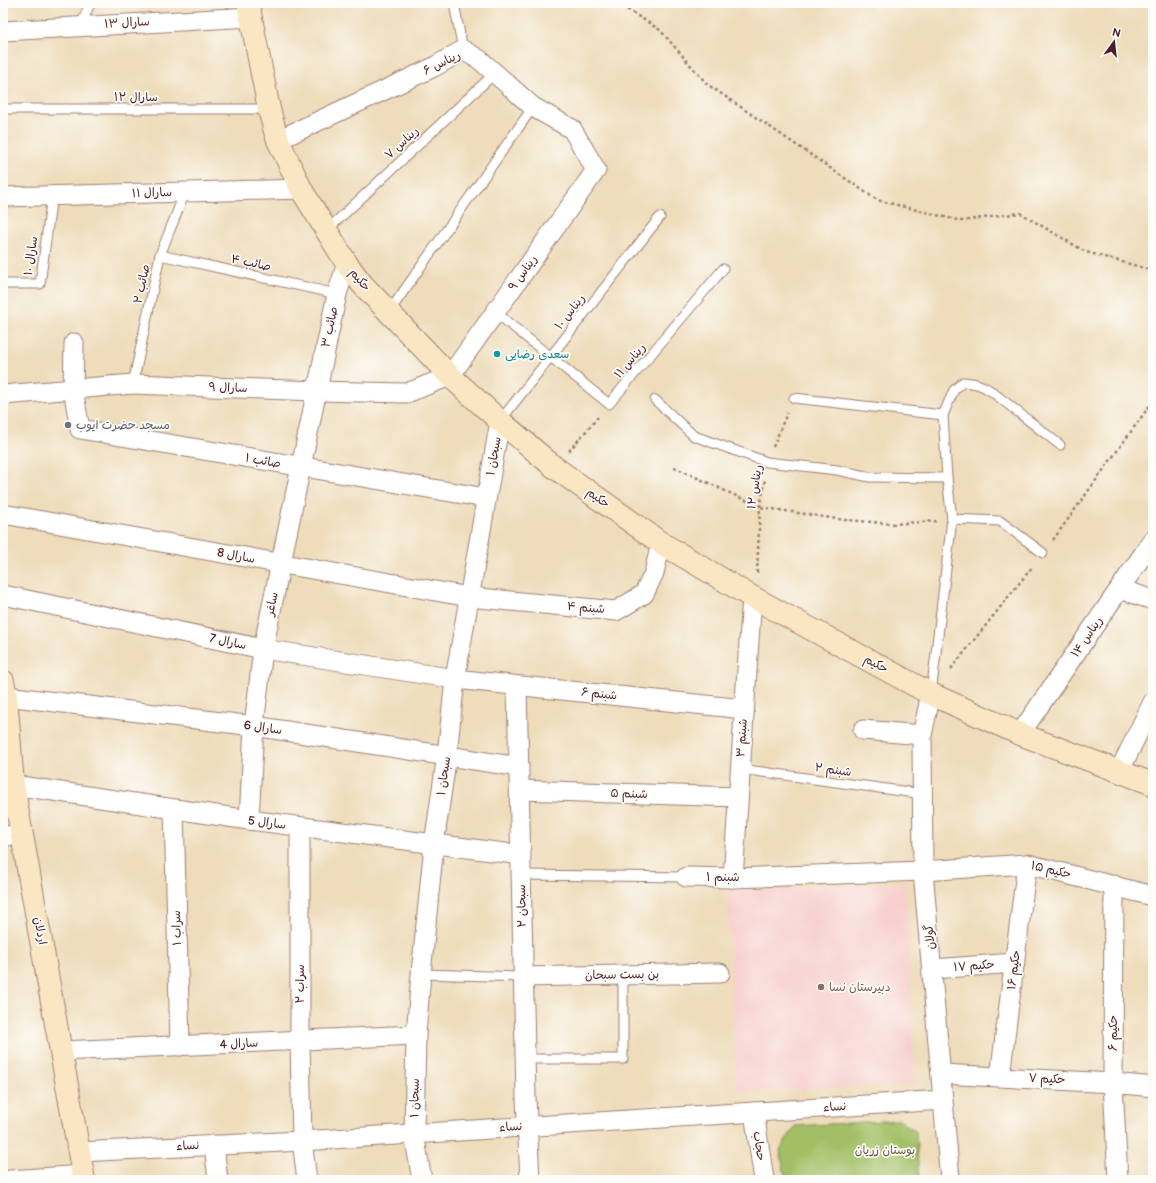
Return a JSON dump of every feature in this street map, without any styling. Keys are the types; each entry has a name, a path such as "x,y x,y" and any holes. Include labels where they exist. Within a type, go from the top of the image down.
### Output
{"street":[{"name":"سارال ۱۳","path":"3,31 81,26 249,10"},
{"name":"حکیم","path":"249,10 269,109 278,140 301,189 326,231 362,284 450,376 500,421 554,467 661,542 752,597 931,694 1020,734 1153,784"},
{"name":"ریناس ۶","path":"278,140 434,67 463,50 480,60 533,106 572,129 596,170"},
{"name":"ریناس ۹","path":"450,376 596,170"},
{"name":"سارال ۱۱","path":"3,197 301,189"},
{"name":"صائب ۳","path":"316,391 337,294 347,264"},
{"path":"73,389 74,343"},
{"name":"سارال ۹","path":"3,395 133,384 316,391 407,392 450,376"},
{"name":"صائب ۱","path":"73,389 80,429 486,498"},
{"name":"ساغر","path":"249,820 254,726 263,649 316,391"},
{"name":"سبحان ۱","path":"422,1180 414,1134 416,1035 434,844 447,755 454,680 500,421"},
{"name":"سارال 8","path":"3,514 469,597"},
{"name":"ریناس ۱۴","path":"1020,734 1153,540"},
{"name":"شبنم ۴","path":"469,597 616,611 644,594 654,573 661,542"},
{"path":"1120,589 1153,600"},
{"name":"سارال 7","path":"3,595 263,649 454,680"},
{"name":"شبنم ۳","path":"733,878 752,597"},
{"name":"شبنم ۶","path":"454,680 744,709"},
{"name":"سبحان ۲","path":"517,686 527,1126 530,1180"},
{"name":"سارال 6","path":"4,689 519,767"},
{"name":"اردلان","path":"4,689 13,786 13,835 61,1051 83,1177"},
{"name":"گولان","path":"931,694 922,735 924,871 950,1180"},
{"path":"1119,772 1153,702"},
{"path":"863,730 922,735"},
{"name":"سارال 5","path":"13,786 174,810 521,855"},
{"name":"شبنم ۵","path":"520,790 738,797"},
{"name":"سراب ۱","path":"174,810 180,1046"},
{"name":"سراب ۲","path":"300,827 300,1041 302,1141 307,1180"},
{"name":"حکیم ۱۵","path":"924,871 1027,864 1153,896"},
{"name":"حکیم ۱۶","path":"1000,1076 1027,864"},
{"name":"شبنم ۱","path":"686,877 733,878 924,871"},
{"name":"حکیم ۶","path":"1114,885 1113,1083 1118,1180"},
{"name":"حکیم ۱۷","path":"933,969 1015,963"},
{"name":"بن بست سبحان","path":"524,977 720,973"},
{"name":"سارال 4","path":"61,1051 416,1035"},
{"name":"حکیم ۷","path":"941,1074 1000,1076 1153,1087"},
{"name":"نساء","path":"79,1152 214,1144 302,1141 944,1100"},
{"name":"حجاب","path":"754,1112 764,1180"},
{"path":"214,1144 218,1180"},
{"path":"10,1180 83,1177"}],"lane":[{"path":"81,26 90,3"},
{"path":"454,3 463,50"},
{"name":"ریناس ۷","path":"326,231 495,73"},
{"path":"388,312 533,106"},
{"name":"سارال ۱۲","path":"3,108 269,109"},
{"name":"صائب ۲","path":"133,384 160,255 185,192"},
{"name":"سارال ۱۰","path":"3,284 40,284 52,196"},
{"name":"ریناس ۱۰","path":"500,421 660,217"},
{"name":"صائب ۴","path":"160,255 337,294"},
{"name":"ریناس ۱۱","path":"609,404 723,269"},
{"path":"495,312 609,404"},
{"path":"931,694 952,519 947,478 943,415 954,390 963,382 983,385 1060,445"},
{"path":"794,398 943,415"},
{"path":"656,400 694,436 767,462 837,470 870,477 947,478"},
{"path":"952,519 1000,521 1043,553"},
{"name":"شبنم ۲","path":"740,769 922,794"},
{"name":"شبنم ۱","path":"522,875 686,877"},
{"path":"421,974 524,977"},
{"path":"526,1059 623,1059 623,974"}],"path":[{"path":"617,3 660,30 707,84 877,200 961,221 1020,213 1086,252 1148,269 1153,268"},
{"name":"ریناس ۱۲","path":"752,597 757,573 760,507 767,462 794,398"},
{"path":"554,467 609,404"},
{"path":"674,467 760,507 838,519 893,524 952,519"}],"shaded area":[{"name":"دبیرستان نسا","path":"906,883 915,1085 736,1092 727,890"}],"green space":[{"name":"بوستان زریان","path":"900,1120 916,1132 919,1180 786,1180 780,1150 795,1126"}],"place":[{"name":"سعدی رضایی","path":"497,354"},
{"name":"مسجد حضرت ایوب","path":"68,425"},
{"name":"دبیرستان نسا","path":"821,987"}]}
